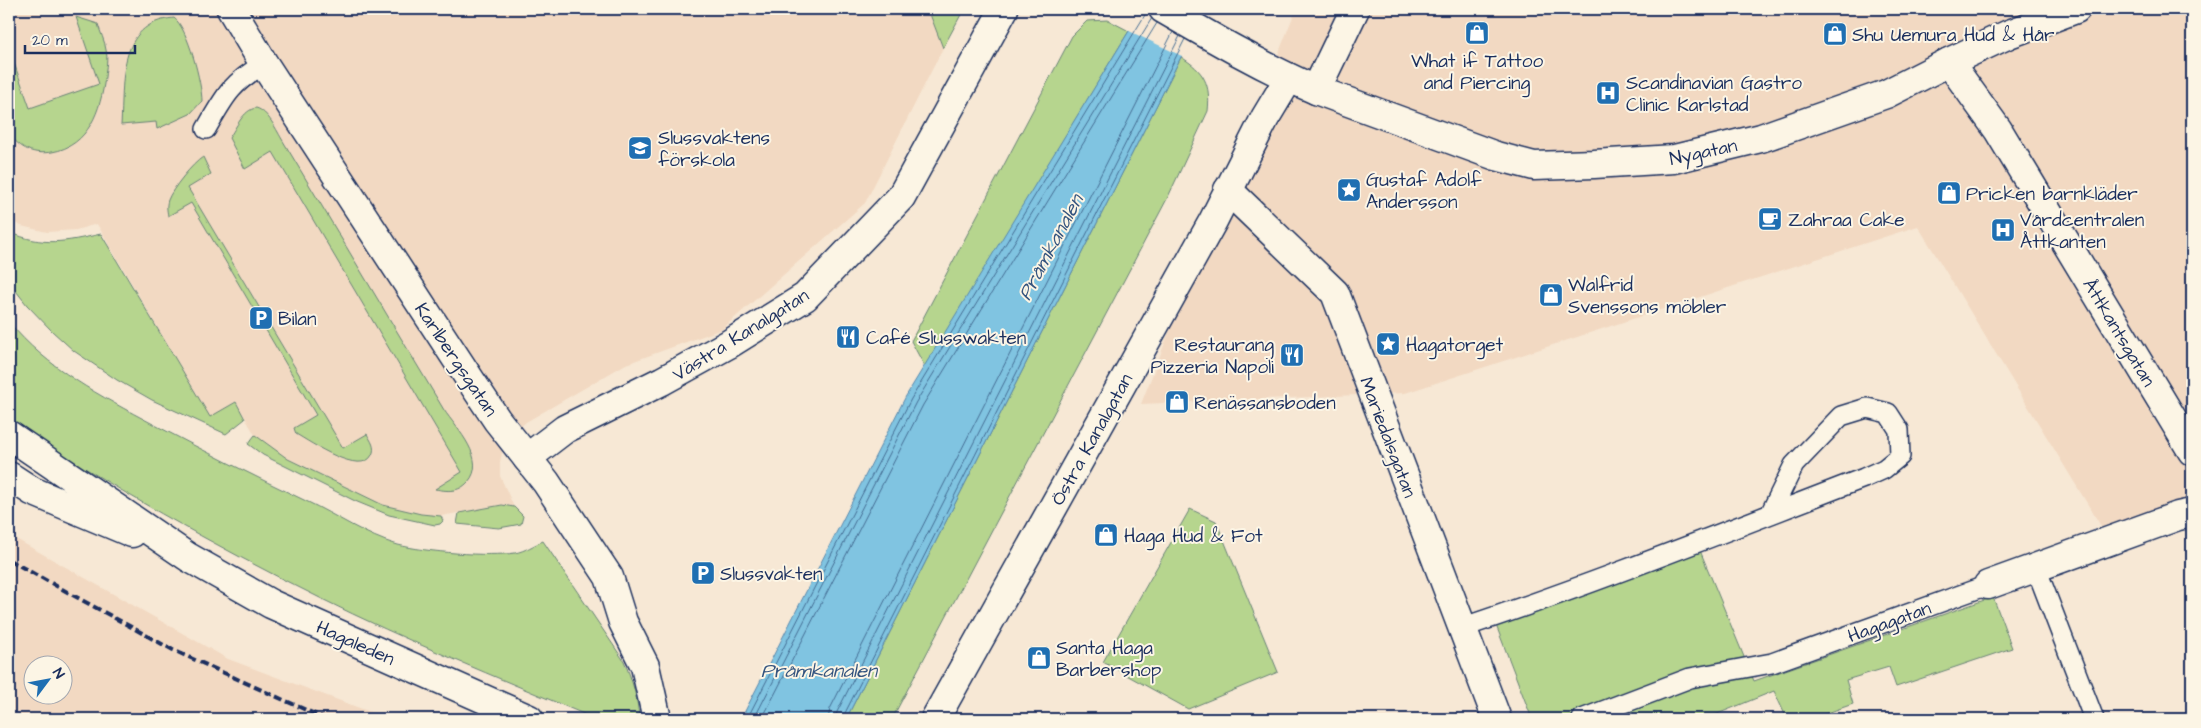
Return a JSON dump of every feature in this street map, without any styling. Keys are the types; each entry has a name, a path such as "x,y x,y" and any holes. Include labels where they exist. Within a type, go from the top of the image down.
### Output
{"street":[{"name":"Karlbergsgatan","path":"232,9 264,64 471,381 566,510 609,577 623,622 645,666 657,719"},
{"name":"Västra Kanalgatan","path":"527,458 565,429 662,381 730,344 806,297 901,197 1004,9"},
{"path":"1163,9 1222,43 1316,90 1355,9"},
{"name":"Nygatan","path":"1316,90 1496,156 1534,166 1674,159 1762,138 1886,94 2008,34 2076,9"},
{"name":"Åttkantsgatan","path":"1949,62 1998,130 2192,452"},
{"name":"Östra Kanalgatan","path":"934,719 1213,221 1289,78"},
{"name":"Mariedalsgatan","path":"1228,190 1335,293 1497,719"},
{"name":"Hagaleden","path":"9,435 188,557 271,604 529,719"},
{"name":"Hagaleden","path":"9,476 32,491 188,557"},
{"name":"Hagagatan","path":"1988,585 2178,516 2192,513"}],"lane":[{"path":"206,129 231,88 243,76 264,64"},
{"path":"1462,628 1540,602 1770,514 1864,478 1884,469 1900,456 1899,430 1888,413 1867,408 1841,416 1794,464 1770,514"},
{"path":"2036,568 2094,719"},
{"name":"Hagagatan","path":"1582,719 1690,678 1772,663 1988,585"}],"shaded area":[{"path":"9,9 928,9 943,48 865,203 722,329 626,364 526,422 512,434 503,448 500,476 514,507 502,505 441,516 421,514 383,505 288,459 255,435 236,402 210,418 97,224 76,230 47,232 21,226 9,220"},
{"path":"1296,9 2192,9 2192,499 2104,531 1918,226 1405,393 1141,404"},
{"path":"9,535 228,659 389,719 9,719"}],"green space":[{"path":"928,9 964,9 943,48"},
{"path":"76,17 98,24 105,43 107,63 100,101 91,124 75,142 65,148 52,152 33,152 18,144 9,134 9,49 30,108 99,84"},
{"path":"174,18 189,44 200,82 202,101 190,114 157,129 156,122 121,125 124,74 127,58 133,43 142,31 155,22"},
{"path":"1108,20 1129,31 925,367 911,341 1072,36 1087,21"},
{"path":"1181,57 1189,62 1204,79 1209,102 1208,111 1168,197 893,717 891,719 846,719"},
{"path":"256,108 268,117 275,127 444,410 463,435 473,455 475,464 473,473 464,486 448,491 435,489 462,472 273,152 245,169 229,138 247,112"},
{"path":"203,157 211,174 188,188 343,448 367,434 373,449 372,455 366,461 357,462 335,456 296,434 294,428 316,415 191,203 168,216 167,204 170,195 188,171"},
{"path":"9,232 33,240 55,242 101,234 210,417 236,402 245,419 226,434 152,400 117,380 74,351 27,305 9,282"},
{"path":"9,322 40,354 95,392 191,444 386,541 410,548 440,552 503,554 515,553 543,541 624,661 634,689 639,719 597,719 385,629 240,557 84,468 9,419"},
{"path":"255,435 288,459 383,505 421,514 441,516 443,521 435,525 389,515 355,501 263,455 248,444"},
{"path":"502,505 514,507 523,516 521,524 499,528 457,524 459,513"},
{"path":"1190,509 1216,521 1278,672 1188,709 1103,662"},
{"path":"1694,536 1754,681 1993,597 2012,648 1896,687 1889,667 1846,680 1853,704 1810,719 1787,719 1774,691 1705,719 1532,719 1491,612"}],"water":[{"name":"Pråmkanalen","path":"1208,9 1181,57 846,719 741,719 906,396 1129,31"}],"pier":[{"path":"1141,9 1211,9 1184,57 1127,30"}],"railway":[{"path":"9,560 173,650 326,719"}],"place":[{"name":"What if Tattoo and Piercing","path":"1477,33"},
{"name":"Shu Uemura Hud & Hår","path":"1835,34"},
{"name":"Scandinavian Gastro Clinic Karlstad","path":"1608,93"},
{"name":"Slussvaktens förskola","path":"640,148"},
{"name":"Gustaf Adolf Andersson","path":"1349,190"},
{"name":"Pricken barnkläder","path":"1949,193"},
{"name":"Zahraa Cake","path":"1770,219"},
{"name":"Vårdcentralen Åttkanten","path":"2003,230"},
{"name":"Walfrid Svenssons möbler","path":"1551,295"},
{"name":"Bilan","path":"261,318"},
{"name":"Café Slusswakten","path":"848,337"},
{"name":"Hagatorget","path":"1388,344"},
{"name":"Restaurang Pizzeria Napoli","path":"1292,355"},
{"name":"Renässansboden","path":"1177,402"},
{"name":"Haga Hud & Fot","path":"1106,535"},
{"name":"Slussvakten","path":"703,573"},
{"name":"Santa Haga Barbershop","path":"1039,658"}]}
